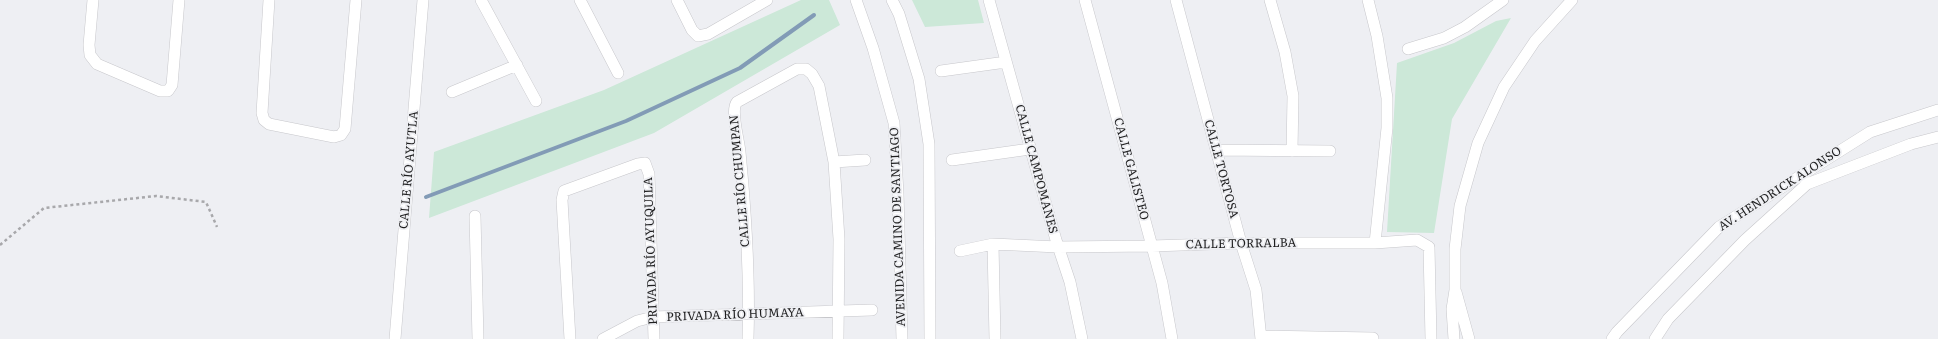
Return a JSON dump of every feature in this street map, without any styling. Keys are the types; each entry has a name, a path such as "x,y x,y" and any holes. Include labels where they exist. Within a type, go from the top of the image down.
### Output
{"street":[{"path":"93,0 89,45 90,55 97,64 160,91 168,91 172,85 179,0"},
{"path":"269,0 262,113 264,120 269,124 334,137 341,135 345,129 356,0"},
{"name":"CALLE RÍO AYUTLA","path":"395,339 423,0"},
{"path":"481,0 536,101"},
{"path":"580,0 618,73"},
{"path":"677,0 692,30 698,36 708,34 767,0"},
{"name":"AVENIDA CAMINO DE SANTIAGO","path":"856,0 874,48 894,123 898,194 902,339"},
{"path":"892,0 899,14 919,79 929,144 930,339"},
{"name":"CALLE CAMPOMANES","path":"989,0 1058,247 1070,282 1082,339"},
{"name":"CALLE GALISTEO","path":"1085,0 1152,246 1167,306 1172,339"},
{"name":"CALLE TORTOSA","path":"1176,0 1241,243 1256,290 1261,337"},
{"path":"1270,0 1285,52 1293,96 1292,151"},
{"path":"1368,0 1377,36 1387,98 1387,128 1375,243"},
{"path":"1454,339 1452,309 1455,290 1455,249 1460,206 1478,143 1504,87 1535,42 1572,0"},
{"path":"1408,48 1444,38 1465,27 1504,2"},
{"path":"941,71 1006,62"},
{"path":"452,92 517,65"},
{"name":"CALLE RÍO CHUMPAN","path":"748,339 749,314 746,213 734,105 797,69 806,69 812,74 819,86 834,162"},
{"name":"AV. HENDRICK ALONSO","path":"1612,339 1617,332 1719,227 1870,132 1938,110"},
{"name":"AV. HENDRICK ALONSO","path":"1655,339 1668,319 1739,246 1807,184 1910,144 1938,136"},
{"path":"952,160 1030,149"},
{"path":"1216,150 1330,151"},
{"path":"838,339 839,238 834,162 865,160"},
{"name":"PRIVADA RÍO AYUQUILA","path":"570,339 562,200 564,191 638,164 645,163 649,174 654,339"},
{"path":"476,216 478,339"},
{"name":"CALLE TORRALBA","path":"960,251 993,244 1058,247 1241,243 1375,243 1417,240 1429,247 1431,339"},
{"path":"993,244 994,339"},
{"path":"1455,290 1469,339"},
{"name":"PRIVADA RÍO HUMAYA","path":"603,339 637,321 653,317 872,310"},
{"path":"1261,337 1373,338"}],"path":[{"path":"0,245 44,208 156,196 206,202 217,227"}],"green space":[{"path":"801,0 829,0 840,25 654,133 429,218 434,152 604,90"},
{"path":"912,0 978,0 984,23 925,27"},
{"path":"1511,18 1452,119 1434,233 1387,232 1397,63 1454,43 1496,21"}],"waterway":[{"path":"426,197 626,121 740,68 814,15"}]}
